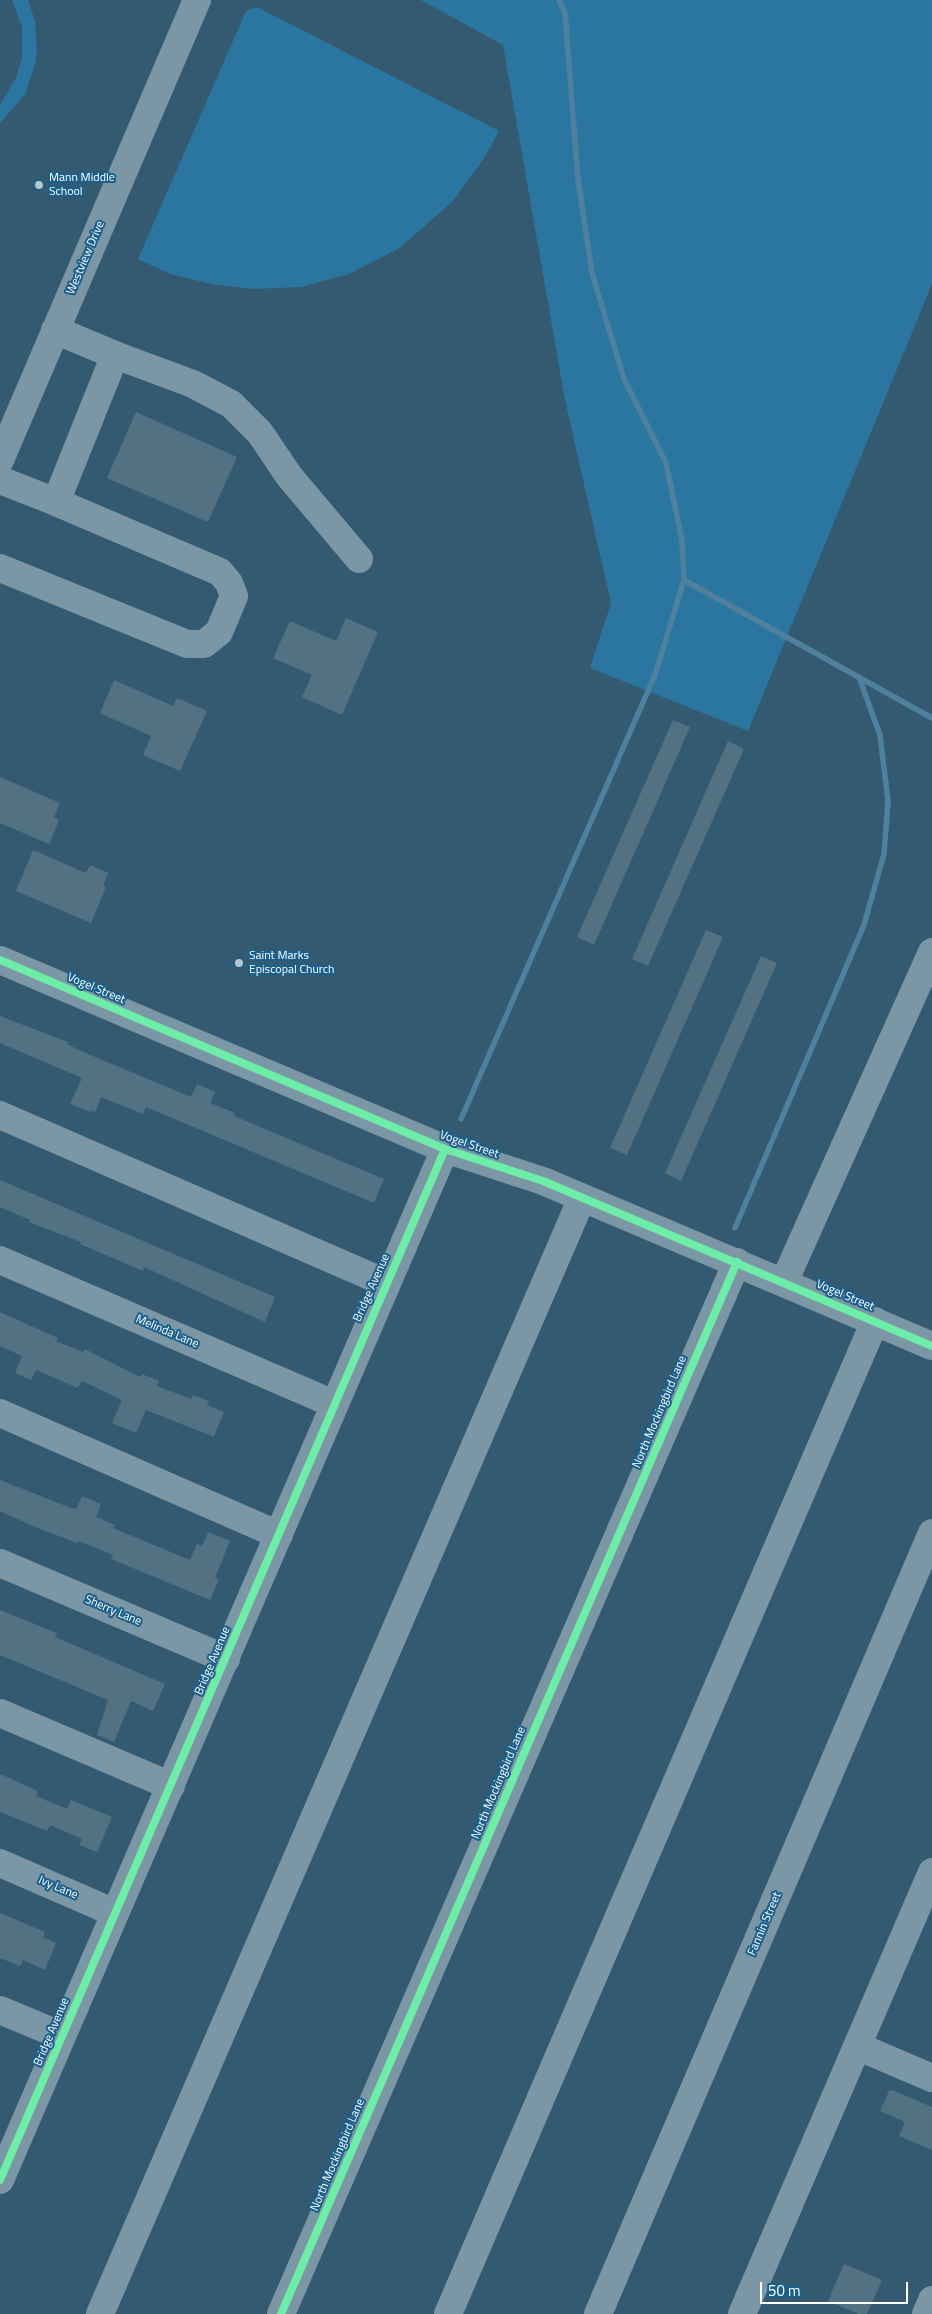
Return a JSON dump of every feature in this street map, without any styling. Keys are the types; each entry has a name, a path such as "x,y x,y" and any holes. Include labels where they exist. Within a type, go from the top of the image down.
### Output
{"street":[{"name":"Westview Drive","path":"0,460 197,0"},
{"path":"55,330 193,384 231,404 260,433 289,476 359,559"},
{"path":"56,502 115,354"},
{"path":"0,480 220,572 229,583 234,596 219,632 204,644 187,644 0,568"},
{"path":"784,1282 932,952"},
{"name":"Vogel Street","path":"0,960 445,1150 543,1181 738,1262 932,1346"},
{"path":"0,1115 386,1283"},
{"name":"Bridge Avenue","path":"2,2169 116,1913 386,1283 445,1150"},
{"path":"100,2314 582,1198"},
{"name":"Melinda Lane","path":"0,1260 334,1404"},
{"name":"North Mockingbird Lane","path":"281,2314 738,1262"},
{"path":"448,2314 875,1321"},
{"path":"0,1413 279,1535"},
{"name":"Fannin Street","path":"598,2314 932,1533"},
{"name":"Sherry Lane","path":"0,1563 226,1659"},
{"path":"0,1713 171,1786"},
{"name":"Ivy Lane","path":"0,1863 116,1913"},
{"path":"742,2314 932,1872"},
{"path":"0,2010 62,2036"},
{"path":"858,2046 932,2078"},
{"path":"926,2314 932,2300"}],"shaded area":[{"path":"12,0 28,0 35,21 37,51 35,65 25,94 0,123 0,105 16,78 22,58 22,27"},
{"path":"421,0 932,0 932,284 748,731 590,668 611,603 565,400 503,45"},
{"path":"257,7 499,131 483,160 452,202 398,249 349,274 301,287 253,289 211,284 170,274 138,259 246,11"}],"building":[{"path":"136,412 237,457 208,522 107,478"},
{"path":"346,618 378,632 342,715 302,697 312,675 273,658 290,621 336,641"},
{"path":"114,680 173,706 177,698 207,711 180,771 143,755 151,736 100,713"},
{"path":"673,720 690,727 594,945 577,937"},
{"path":"728,741 744,749 648,966 632,959"},
{"path":"0,777 60,803 54,817 59,820 49,844 0,823"},
{"path":"33,850 86,873 90,865 108,873 103,886 106,887 91,923 16,891"},
{"path":"706,930 723,937 627,1155 610,1148"},
{"path":"761,956 777,963 681,1181 665,1173"},
{"path":"0,1016 68,1042 67,1044 81,1051 191,1097 197,1084 215,1092 210,1103 235,1113 234,1116 384,1179 374,1203 146,1107 143,1114 101,1097 95,1112 91,1110 90,1112 70,1104 82,1078 0,1043"},
{"path":"0,1180 275,1297 265,1322 144,1267 143,1271 80,1244 81,1242 29,1222 30,1220 0,1207"},
{"path":"0,1312 58,1338 56,1341 83,1352 85,1349 140,1377 142,1374 159,1381 157,1386 191,1399 193,1395 209,1401 207,1405 224,1412 214,1437 146,1410 136,1433 112,1423 122,1400 82,1381 78,1388 36,1370 31,1380 15,1373 22,1356 0,1346"},
{"path":"0,1480 71,1508 76,1509 82,1496 101,1504 96,1517 115,1525 113,1528 190,1560 197,1544 202,1546 208,1532 230,1541 215,1578 219,1579 210,1600 111,1559 113,1555 79,1541 77,1543 35,1527 0,1511"},
{"path":"0,1610 57,1633 55,1637 165,1684 153,1711 131,1701 114,1742 97,1735 108,1700 0,1655"},
{"path":"0,1774 38,1791 36,1796 67,1809 71,1800 112,1817 97,1852 79,1845 82,1839 50,1825 47,1831 0,1812"},
{"path":"0,1913 45,1932 43,1937 56,1943 45,1970 23,1960 20,1966 0,1958"},
{"path":"892,2090 932,2107 932,2150 899,2136 905,2122 880,2111 889,2091"},
{"path":"844,2264 882,2280 867,2314 859,2314 828,2301"}],"waterway":[{"path":"461,1119 655,675 684,580 682,540 666,463 624,379 592,273 578,179 565,13 559,0"},
{"path":"684,580 932,718"},
{"path":"735,1228 864,925 884,854 888,801 880,735 859,677"}],"cycle path":[{"path":"0,960 445,1149 543,1181 932,1346"},
{"path":"0,2180 445,1149"},
{"path":"281,2314 737,1262"}],"place":[{"name":"Mann Middle School","path":"39,185"},
{"name":"Saint Marks Episcopal Church","path":"239,963"}]}
